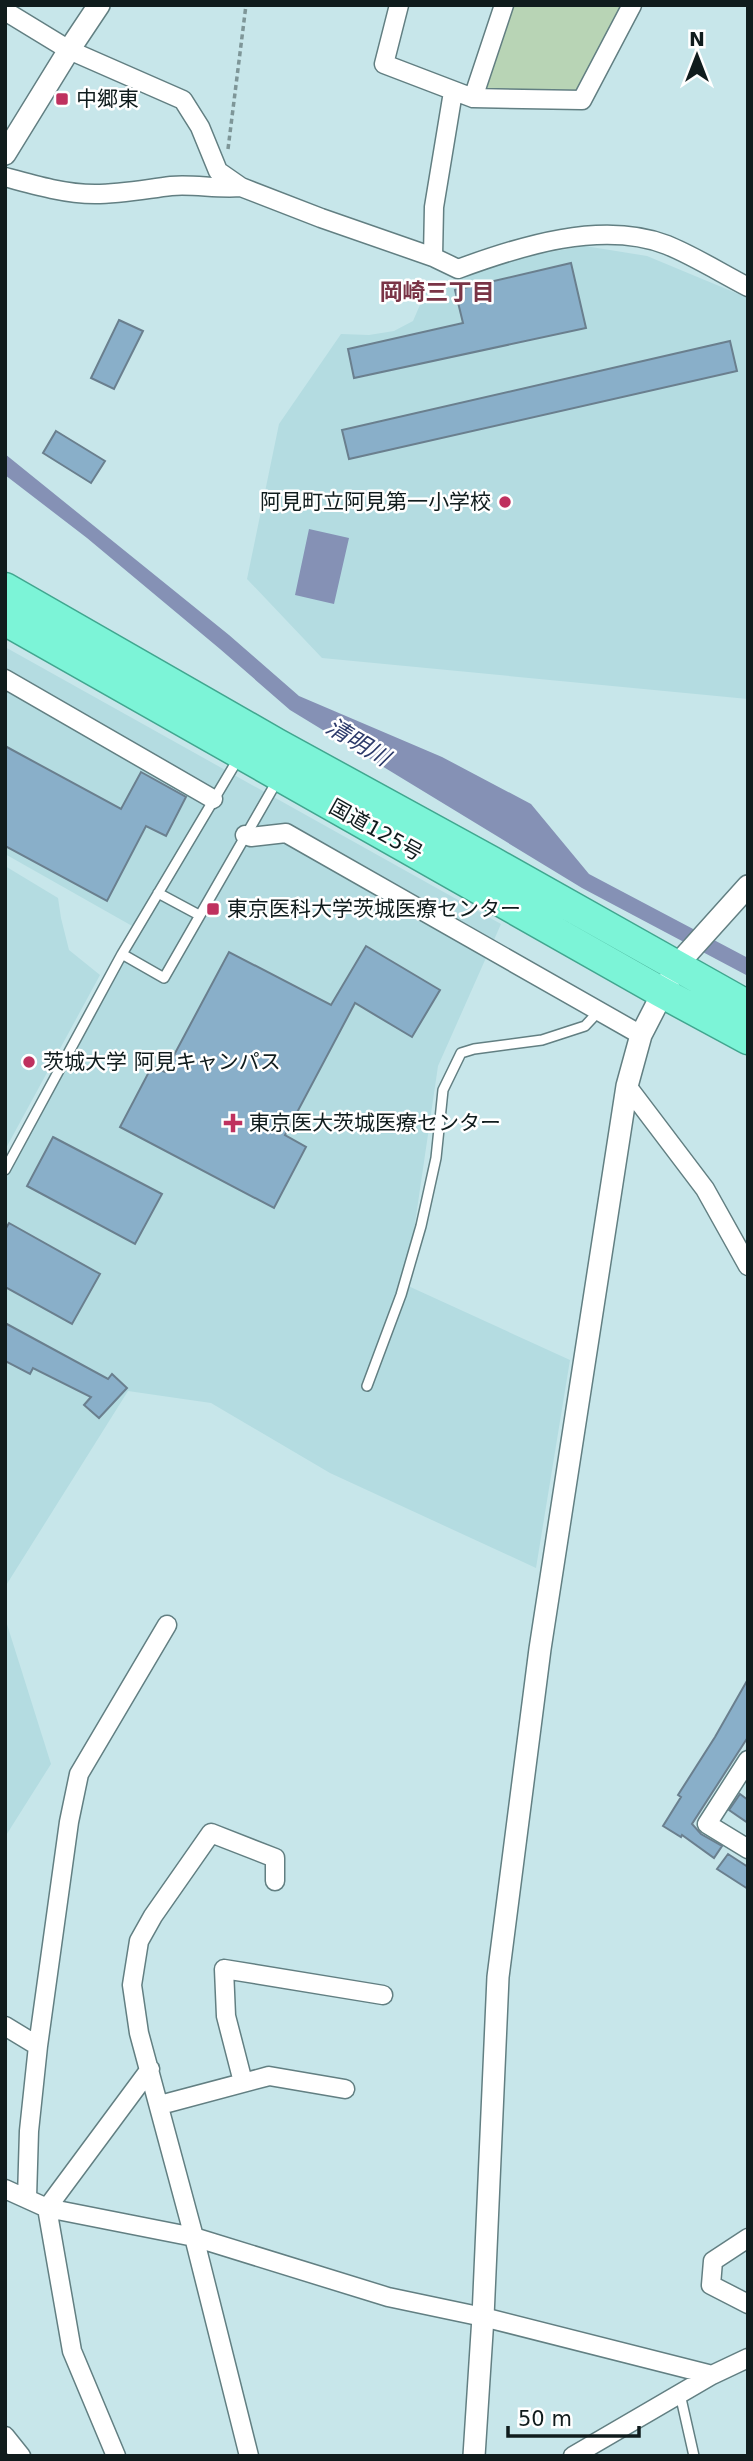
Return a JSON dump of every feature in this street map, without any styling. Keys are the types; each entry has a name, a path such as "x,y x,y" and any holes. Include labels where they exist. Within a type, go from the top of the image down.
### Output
{"highway":[{"name":"国道125号","path":"5,588 267,756 661,992 748,1039"},
{"name":"国道125号","path":"5,620 677,965 748,1006"}],"street":[{"path":"5,154 99,5"},
{"path":"398,5 384,64 473,98 582,100 632,5"},
{"path":"473,98 504,5"},
{"path":"5,11 69,50 183,100 200,127 218,171 225,178 241,187 433,257 458,269 509,250 578,236 633,236 666,245 748,286"},
{"path":"433,257 434,207 453,92"},
{"path":"5,177 43,187 94,194 170,186 241,187"},
{"path":"5,678 213,799"},
{"path":"245,835 251,837 286,833 641,1035"},
{"path":"474,2456 498,1977 540,1649 627,1086 641,1035 677,965 748,886"},
{"path":"627,1086 705,1189 748,1266"},
{"path":"167,1625 79,1774 69,1822 29,2131 13,2196 47,2208 194,2237 388,2297 483,2317 712,2375"},
{"path":"748,1760 707,1824 748,1849"},
{"path":"249,2456 160,2105 139,2033 132,1985 139,1941 153,1916 211,1833 275,1858 275,1881"},
{"path":"243,2082 226,2016 224,1969 383,1995"},
{"path":"5,2026 38,2046"},
{"path":"116,2456 72,2351 47,2208 150,2069"},
{"path":"160,2105 270,2076 345,2089"},
{"path":"748,2238 713,2261 711,2285 748,2305"},
{"path":"573,2456 712,2375 748,2358"},
{"path":"5,2436 21,2456"}],"lane":[{"path":"5,1170 122,954 213,799 267,756"},
{"path":"122,954 164,978 245,835 267,756"},
{"path":"158,893 199,915"},
{"path":"367,1386 401,1294 421,1226 436,1158 443,1090 461,1053 542,1040 585,1026 599,1011"},
{"path":"680,2394 694,2456"}],"path":[{"path":"225,178 246,5"}],"shaded area":[{"name":"阿見町立阿見第一小学校","path":"585,246 647,256 748,298 748,699 322,658 247,579 279,424 341,334 369,335 394,331 413,321 426,291 498,261"},
{"name":"東京医大茨城医療センター","path":"5,647 501,924 438,1066 406,1285 570,1360 536,1568 330,1473 211,1403 128,1391 5,1587 5,1181 141,931 5,854"},
{"name":"茨城大学 阿見キャンパス","path":"5,866 58,898 69,950 100,975 5,1150"},
{"path":"5,1618 51,1764 5,1837"}],"green space":[{"path":"511,5 624,5 579,94 480,95"}],"water":[{"name":"清明川","path":"5,454 229,635 299,696 442,757 531,804 589,874 748,958 748,976 582,888 290,710 87,538 5,475"},
{"path":"309,529 349,538 334,604 295,595"}],"building":[{"path":"571,263 586,328 354,378 348,349 463,323 455,290"},
{"path":"119,320 143,331 114,389 91,378"},
{"path":"730,341 737,371 349,459 342,430"},
{"path":"56,431 105,461 91,483 43,453"},
{"path":"5,746 121,809 141,772 186,797 166,836 146,826 107,901 5,846"},
{"path":"366,946 440,990 412,1037 355,1003 285,1135 306,1147 274,1208 120,1127 152,1066 165,1072 229,952 331,1005"},
{"path":"53,1137 162,1194 135,1244 27,1186"},
{"path":"9,1223 100,1274 72,1324 5,1287 5,1230"},
{"path":"5,1323 108,1379 112,1374 127,1388 99,1418 84,1405 91,1397 33,1368 30,1374 5,1361"},
{"path":"748,1679 748,1737 692,1824 701,1834 722,1846 714,1858 682,1835 681,1837 663,1826 681,1797 678,1795"},
{"path":"740,1794 748,1800 748,1823 729,1810"},
{"path":"728,1854 748,1867 748,1889 717,1869"}],"place":[{"name":"中郷東","path":"62,99"},
{"name":"阿見町立阿見第一小学校","path":"505,502"},
{"name":"東京医科大学茨城医療センター","path":"213,909"},
{"name":"茨城大学 阿見キャンパス","path":"29,1062"},
{"name":"東京医大茨城医療センター","path":"233,1123"}],"district":[{"name":"岡崎三丁目","path":"437,292"}]}
